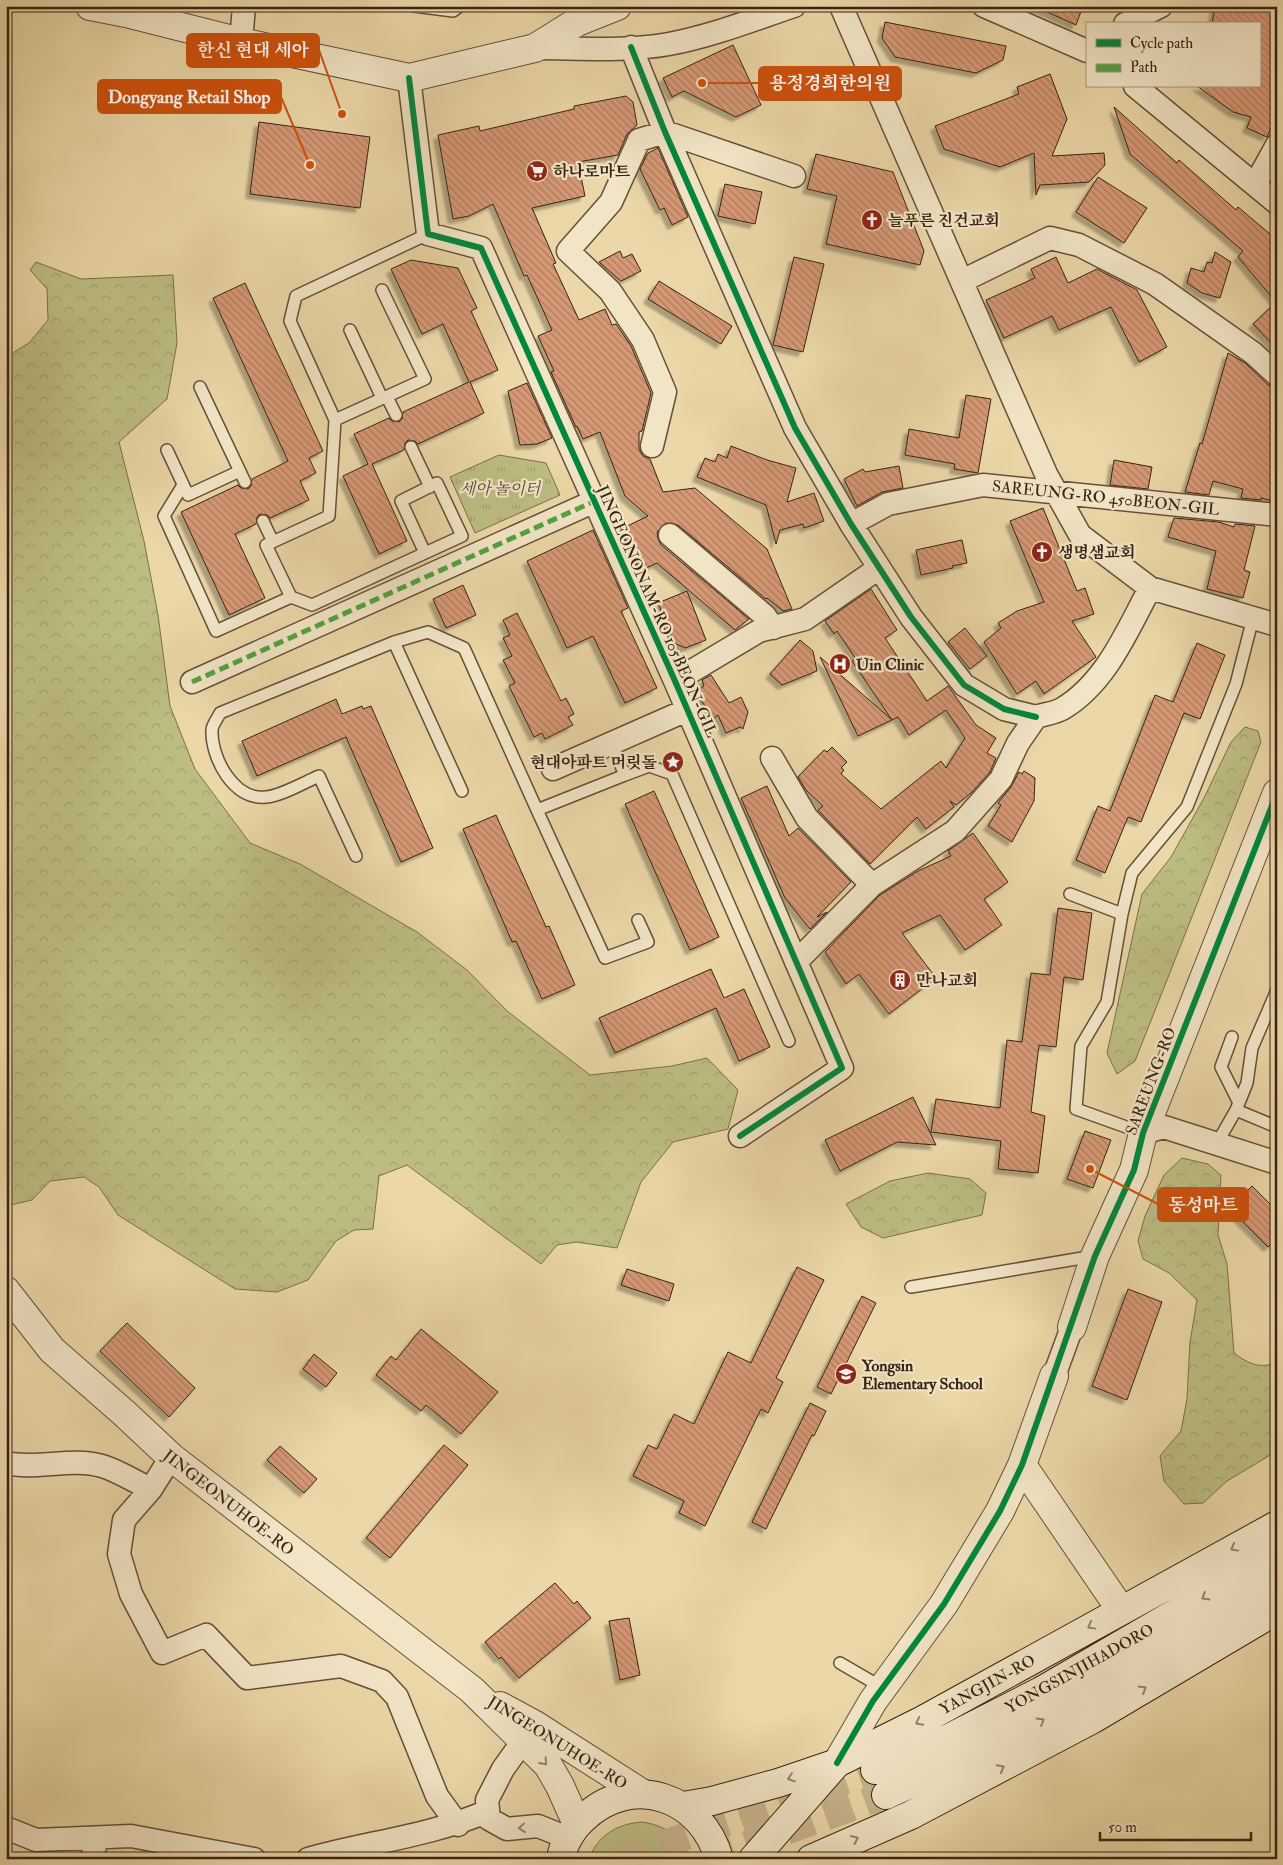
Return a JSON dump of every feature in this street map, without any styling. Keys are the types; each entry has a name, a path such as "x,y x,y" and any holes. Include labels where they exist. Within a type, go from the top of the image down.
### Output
{"street":[{"path":"90,6 126,13 241,42 409,78 535,48 631,47 667,44 710,35 794,6"},
{"path":"241,42 244,6"},
{"path":"535,48 576,18 616,6"},
{"path":"841,6 1055,491 1080,535 1150,588 1277,624"},
{"path":"984,6 1086,51"},
{"path":"1129,22 1161,6"},
{"path":"631,47 665,132 795,428 851,524 911,617 964,685 1004,709 1036,717 1060,710 1086,691 1112,658 1150,588"},
{"path":"409,78 428,234"},
{"path":"1137,88 1277,203"},
{"path":"652,446 665,392 643,340 610,291 568,251 611,202 639,140 665,132 794,176"},
{"path":"1254,185 1277,145"},
{"name":"JINGEONONAM-RO 105BEON-GIL","path":"428,234 481,248 595,501 842,1068 740,1136"},
{"path":"962,281 1050,238 1079,245 1155,284 1253,353 1277,374"},
{"name":"SAREUNG-RO 450BEON-GIL","path":"851,524 888,504 983,485 1277,515"},
{"path":"192,682 595,501"},
{"path":"670,535 764,616 773,628"},
{"path":"674,681 759,631 805,619 879,568"},
{"path":"553,769 687,710"},
{"path":"796,962 872,885 955,831 1001,779 1018,744 1036,717"},
{"path":"772,758 807,818 872,885"},
{"name":"SAREUNG-RO","path":"837,1763 883,1688 944,1604 1000,1511 1022,1465 1072,1327 1095,1256 1134,1170 1143,1133 1277,793"},
{"path":"1143,1133 1164,1127 1277,1163"},
{"name":"JINGEONUHOE-RO","path":"6,1291 52,1350 171,1457 472,1690 548,1766 560,1786 564,1847"},
{"path":"171,1457 151,1489 124,1520 119,1554 132,1594 162,1653 206,1635 246,1678 341,1666 382,1682 397,1697 437,1796 458,1825"},
{"path":"6,1463 16,1465 53,1462 101,1465 151,1489"},
{"path":"1022,1465 1121,1610"},
{"name":"YANGJIN-RO","path":"683,1806 712,1801 778,1783 837,1763 923,1720 1277,1525"},
{"name":"YONGSINJIHADORO","path":"876,1770 951,1737 1041,1691 1277,1554"},
{"name":"YONGSINJIHADORO","path":"886,1795 1032,1727 1277,1582"},
{"path":"811,1859 911,1815 1094,1719 1277,1610"},
{"name":"JINGEONUHOE-RO","path":"472,1690 536,1725 643,1794"},
{"path":"523,1741 503,1769 487,1800 489,1819 507,1829 538,1826 564,1847 590,1811 606,1802 624,1796 643,1794 663,1798 683,1806 701,1823 714,1844 719,1859"},
{"path":"753,1859 837,1763"},
{"path":"308,1859 350,1847 458,1825 488,1811"},
{"path":"6,1828 36,1840 94,1848 131,1836 254,1859"}],"lane":[{"path":"414,6 453,11 460,6"},
{"path":"425,553 401,501 437,483 462,536 312,605 291,597 266,545 329,516 335,420 290,321 296,296 428,234"},
{"path":"335,420 425,379 382,290"},
{"path":"350,330 384,397 396,415"},
{"path":"167,450 188,495 242,477 200,387"},
{"path":"410,447 430,487"},
{"path":"183,485 164,516 216,631 291,597"},
{"path":"263,521 273,542"},
{"path":"1143,1133 1076,1109 1081,1046 1107,1002 1122,914 1132,873 1187,807 1236,684 1253,618"},
{"path":"356,856 319,776 266,798 249,796 227,778 216,753 212,729 220,713 394,642 428,632 464,648 605,958 648,942 638,920"},
{"path":"394,642 462,792"},
{"path":"611,743 625,775"},
{"path":"537,810 649,766 672,774 789,1041"},
{"path":"1070,894 1122,914"},
{"path":"1216,1145 1238,1106 1247,1083 1252,1048 1277,990"},
{"path":"1232,1037 1221,1067 1238,1106 1277,1127"},
{"path":"910,1287 1095,1256"},
{"path":"840,1663 883,1688"}],"green space":[{"path":"36,262 81,279 173,275 177,343 167,399 119,442 144,541 158,615 170,706 195,769 250,843 300,864 417,932 467,970 507,1011 590,1075 672,1066 707,1058 738,1090 728,1129 673,1142 641,1182 617,1248 576,1242 557,1245 541,1264 407,1165 379,1176 373,1229 354,1230 336,1241 308,1280 277,1292 235,1289 118,1215 99,1187 84,1177 50,1181 32,1200 6,1206 6,357 29,343 48,320 47,289 30,270"},
{"name":"세아 놀이터","path":"499,455 546,463 560,495 475,533 450,477"},
{"path":"1245,727 1258,731 1261,742 1135,1061 1117,1074 1107,1053 1142,894 1171,857 1204,798 1231,742"},
{"path":"1182,1158 1208,1164 1221,1175 1218,1235 1227,1264 1234,1353 1254,1364 1265,1365 1277,1362 1277,1451 1227,1481 1203,1503 1184,1504 1164,1481 1160,1456 1181,1431 1187,1399 1190,1342 1197,1300 1169,1273 1143,1259 1138,1241 1145,1216 1164,1175"},
{"path":"928,1173 970,1179 986,1193 982,1215 883,1238 861,1227 846,1204 890,1181"},
{"path":"642,1822 658,1826 672,1833 683,1844 690,1859 589,1859 598,1843 610,1832 624,1825"}],"building":[{"path":"1034,6 1083,6 1076,25"},
{"path":"1215,6 1277,6 1277,116 1267,137 1247,128 1251,117 1233,112 1200,88 1260,88 1260,22 1212,22"},
{"path":"885,22 1006,46 1003,60 976,73 895,57 882,38"},
{"path":"733,45 761,105 736,117 684,91 672,97 663,78"},
{"path":"1050,74 1067,119 1052,156 1104,153 1105,165 1089,182 1040,185 1036,195 1034,153 1000,167 944,149 935,126 1019,94 1017,87"},
{"path":"626,96 633,102 637,125 627,134 618,155 578,162 585,196 532,208 556,263 553,264 579,320 605,309 612,325 616,324 631,346 651,393 642,431 639,432 639,449 643,456 650,459 663,492 695,488 767,549 792,609 783,611 766,599 678,525 666,523 657,532 661,545 749,619 735,630 657,563 640,571 621,529 648,516 625,496 600,432 583,439 576,427 551,372 554,371 538,336 552,330 527,275 524,276 493,204 469,216 453,219 438,135 479,126 480,131 574,109 574,106"},
{"path":"1114,107 1177,163 1179,160 1236,210 1238,207 1277,240 1277,349 1253,324 1276,302 1238,257 1243,251 1130,154"},
{"path":"259,122 370,137 360,208 250,194"},
{"path":"658,148 688,217 672,225 664,208 660,210 640,169 648,153"},
{"name":"늘푸른 진건교회","path":"816,154 893,172 924,251 920,265 826,244 837,196 807,189"},
{"path":"1098,177 1147,208 1124,243 1076,212"},
{"path":"725,184 762,192 755,224 718,216"},
{"path":"620,251 623,258 632,254 641,271 621,281 599,262"},
{"path":"1215,252 1231,262 1220,298 1202,293 1187,283 1191,268 1204,272 1207,262 1212,263"},
{"path":"794,257 824,264 803,352 773,345"},
{"path":"1056,257 1068,283 1097,269 1137,290 1167,347 1139,362 1111,307 1059,330 1052,316 1004,338 986,300 1035,278 1031,269"},
{"path":"411,260 458,268 477,308 471,311 498,370 470,382 484,413 418,444 415,441 408,440 405,443 404,450 372,464 407,541 379,554 343,476 368,464 354,434 389,418 392,421 399,422 402,419 403,412 469,382 443,324 422,334 391,269"},
{"path":"659,281 732,326 721,344 648,299"},
{"path":"245,283 323,451 309,458 316,473 300,481 309,500 270,518 267,515 260,514 257,517 256,524 235,534 265,598 229,615 181,512 238,485 241,488 248,489 251,486 252,479 288,461 213,298"},
{"path":"1228,353 1245,363 1268,385 1277,388 1277,502 1261,498 1261,500 1241,498 1243,489 1213,481 1209,495 1185,492 1200,443 1202,444"},
{"path":"527,383 552,438 537,444 520,445 508,391"},
{"path":"966,395 991,399 978,473 954,469 955,464 905,455 909,429 959,438"},
{"path":"731,446 767,460 796,468 787,502 814,493 824,521 804,528 803,524 780,530 776,544 766,505 697,477 705,458 715,462 718,454 727,458"},
{"path":"1114,460 1152,467 1148,489 1110,485"},
{"path":"899,466 903,488 882,492 857,506 844,479 863,469 865,472"},
{"path":"1043,508 1077,591 1085,588 1094,614 1072,621 1096,657 1044,694 1036,681 1017,694 984,642 1001,628 998,623 1017,611 1044,602 1010,521"},
{"path":"1174,518 1219,522 1234,527 1235,524 1255,526 1244,570 1250,572 1243,598 1207,589 1216,551 1168,537"},
{"path":"593,530 628,608 621,611 657,688 625,703 593,636 567,648 527,561"},
{"path":"962,540 967,563 921,575 916,550"},
{"path":"463,585 476,615 446,628 433,599"},
{"path":"871,589 897,630 885,638 927,701 948,686 976,725 996,738 987,753 996,758 990,772 971,793 956,805 950,801 954,807 926,829 917,817 870,864 818,810 823,806 806,790 798,777 824,750 827,752 832,747 847,762 841,768 844,770 841,774 881,809 941,761 946,768 965,738 946,710 909,735 898,717 892,720 852,661 856,659 837,631 834,634 825,621"},
{"path":"687,591 706,640 685,648 674,643 658,603"},
{"path":"517,613 561,701 566,698 574,714 568,717 573,725 545,739 542,733 534,737 509,686 515,683 503,660 512,656 503,638 510,635 503,620"},
{"path":"965,628 987,656 970,669 948,642"},
{"path":"800,640 813,651 817,671 782,685 770,674"},
{"path":"1197,643 1225,655 1200,719 1184,713 1141,822 1128,817 1105,873 1076,860 1098,806 1110,811 1155,695 1173,702"},
{"path":"820,657 892,720 858,736"},
{"path":"711,675 729,703 741,697 748,712 743,729 740,727 726,733 718,715 713,719 696,692 704,686 702,680"},
{"path":"336,699 342,714 362,706 363,709 371,706 433,848 401,862 346,737 257,776 242,741"},
{"path":"1024,771 1035,778 1034,801 1012,842 988,826 1001,805 998,803 1011,787 1019,772 1022,774"},
{"path":"767,786 789,836 798,828 851,882 817,917 827,912 810,929 785,898 741,798"},
{"path":"654,791 719,937 690,950 625,804"},
{"path":"496,815 546,927 549,926 575,985 542,999 516,941 512,942 463,829"},
{"path":"973,833 1008,882 984,899 1002,925 965,950 940,915 902,933 936,978 889,1014 859,974 846,984 825,952 880,895 918,871 951,856 948,851"},
{"path":"1058,908 1092,913 1083,980 1064,977 1056,1047 1039,1045 1031,1112 1045,1116 1038,1173 998,1169 1001,1141 931,1132 936,1099 1000,1108 1007,1040 1022,1042 1031,973 1050,975"},
{"path":"711,969 724,998 744,989 770,1047 739,1061 716,1008 615,1053 599,1018"},
{"path":"913,1097 936,1145 897,1142 840,1171 825,1140"},
{"path":"1085,1131 1111,1140 1093,1188 1067,1179"},
{"path":"1252,1186 1277,1211 1277,1239 1268,1247 1230,1209"},
{"path":"797,1267 824,1280 776,1378 783,1382 768,1413 761,1409 705,1526 679,1513 684,1501 633,1476 648,1445 657,1449 674,1414 694,1424 728,1352 751,1363"},
{"path":"627,1269 674,1284 669,1301 621,1285"},
{"path":"1128,1289 1162,1302 1127,1400 1092,1386"},
{"path":"862,1296 876,1303 831,1394 817,1387"},
{"path":"127,1323 195,1388 169,1417 100,1351"},
{"path":"421,1329 498,1392 461,1434 426,1405 421,1411 376,1375 391,1356 396,1360"},
{"path":"314,1354 337,1373 326,1387 303,1369"},
{"path":"810,1403 826,1411 814,1436 812,1435 766,1529 752,1522"},
{"path":"444,1445 468,1465 390,1558 366,1538"},
{"path":"280,1446 317,1479 304,1493 267,1460"},
{"path":"555,1583 574,1604 577,1601 591,1618 519,1678 485,1642"},
{"path":"629,1618 640,1675 620,1680 609,1621"}],"tunnel":[{"path":"621,1859 875,1770"},
{"path":"707,1859 886,1795"}],"marked path":[{"path":"192,682 595,501"}],"cycle path":[{"path":"631,47 665,132 795,428 851,524 911,617 964,685 1004,709 1036,717"},
{"path":"409,78 428,234 481,248 675,681 842,1068 740,1136"},
{"path":"837,1763 873,1701 944,1604 1000,1511 1022,1465 1095,1256 1134,1170 1143,1133 1277,793"}],"place":[{"name":"용정경희한의원","path":"702,83"},
{"name":"한신 현대 세아","path":"342,114"},
{"name":"Dongyang Retail Shop","path":"310,165"},
{"name":"하나로마트","path":"537,171"},
{"name":"늘푸른 진건교회","path":"872,220"},
{"name":"생명샘교회","path":"1042,552"},
{"name":"Uin Clinic","path":"840,664"},
{"name":"현대아파트 머릿돌","path":"673,762"},
{"name":"만나교회","path":"900,980"},
{"name":"동성마트","path":"1090,1169"},
{"name":"Yongsin Elementary School","path":"846,1374"}]}
